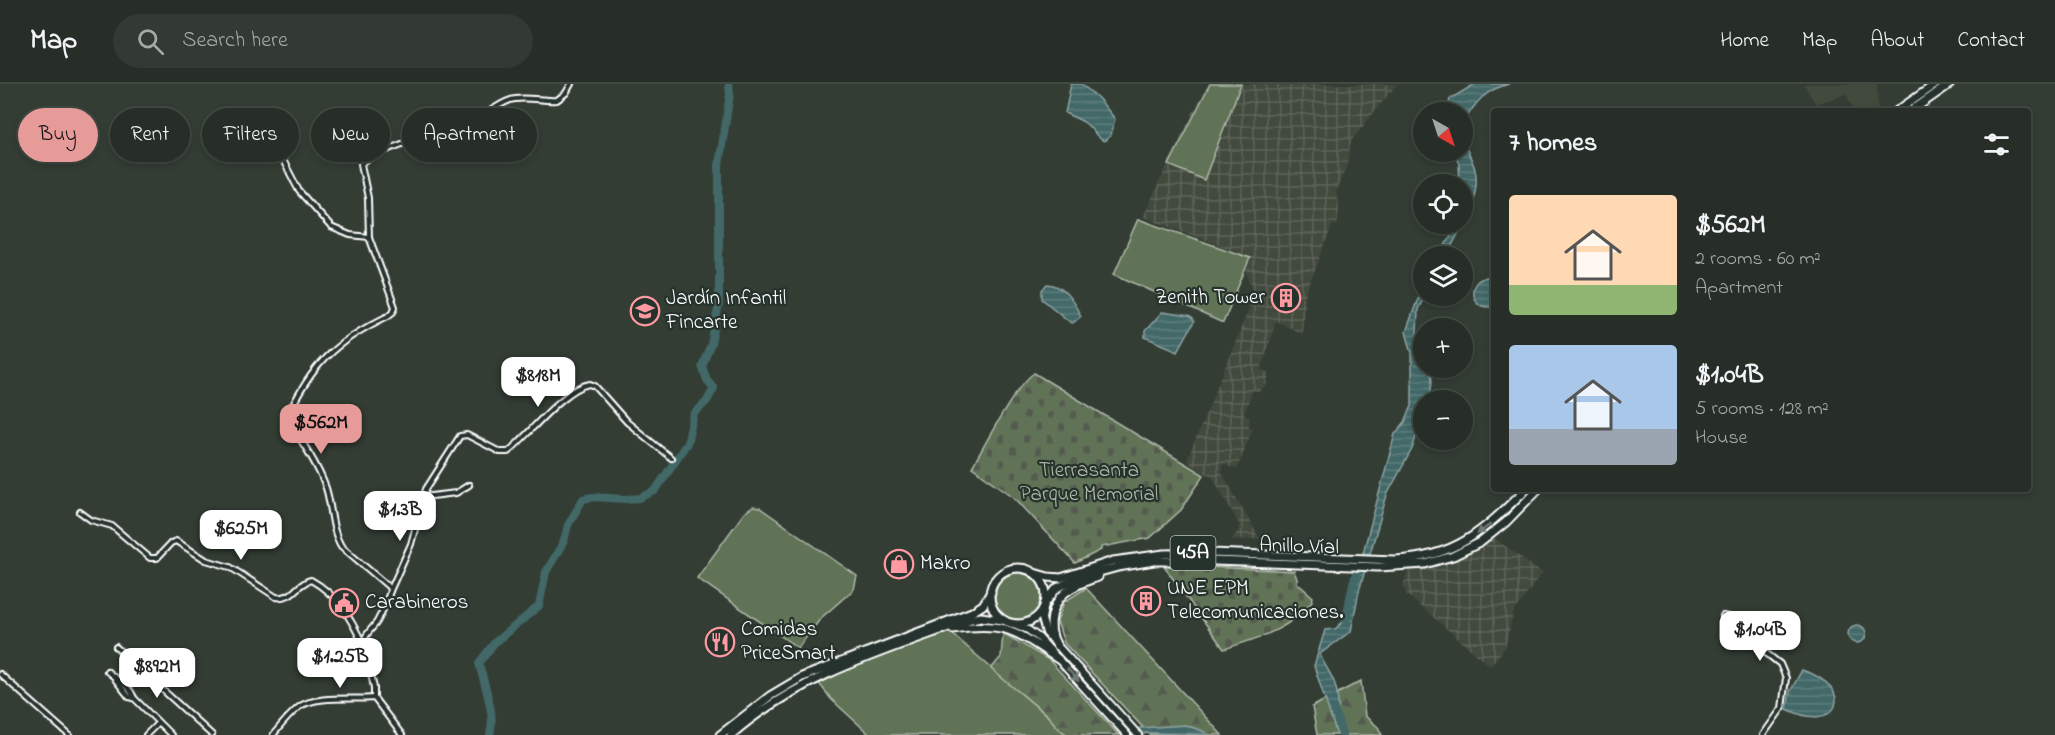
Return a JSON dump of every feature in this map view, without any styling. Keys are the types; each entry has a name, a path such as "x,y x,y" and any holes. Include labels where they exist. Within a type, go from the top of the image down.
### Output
{"highway":[{"path":"1901,108 1936,84"},
{"path":"1915,108 1950,84"},
{"name":"Anillo Víal","path":"1380,563 1417,558 1459,545 1489,525 1523,492"},
{"name":"Anillo Víal","path":"1034,573 1048,578 1061,578 1113,561 1164,554 1210,553 1425,564 1462,552 1498,529 1535,492"},
{"name":"Anillo Víal","path":"1044,605 1052,593 1063,584 1118,567 1171,560 1354,562"},
{"path":"720,735 770,696 802,677 972,612 983,605 995,581 1007,571 1019,568 1034,573 1044,586 1044,605 1032,621 1014,624 988,617 977,617 933,633 806,683 761,711 731,735"},
{"path":"1057,646 1051,625 1057,603 1073,587 1108,571"},
{"path":"991,592 992,606 1003,620"},
{"path":"933,633 973,627 1006,628 1030,639 1058,659"}],"main road":[{"path":"1044,605 1042,620 1044,630 1138,735"},
{"path":"1014,624 1032,632 1126,734"}],"street":[{"path":"390,591 387,584 341,546 337,538 327,489 286,418 318,363 340,344 393,312 395,304 369,237 369,203 361,167 362,162 388,150 489,114 508,101 515,99 557,100 566,93 571,84"},
{"path":"284,162 299,190 331,227 350,235 369,237"},
{"path":"364,646 365,636 377,622 411,544 426,489 460,436 467,435 500,452 508,452 567,396 580,387 590,384 595,386 627,422 671,458"},
{"path":"423,497 456,493 469,485"},
{"path":"80,512 91,520 112,526 150,558 157,558 167,546 176,541 206,560 230,567 276,597 290,596 311,580 323,586 338,600 364,646 370,667 374,698 402,735"},
{"path":"1723,616 1740,620 1761,649 1776,659 1784,671 1786,678 1782,708 1763,735"},
{"path":"116,647 212,735"},
{"path":"107,671 121,681 134,698 171,735"},
{"path":"0,674 69,735"},
{"path":"273,735 291,714 305,704 374,698"},
{"path":"146,735 158,723"}],"shaded area":[{"path":"1208,84 1397,84 1351,141 1347,166 1336,191 1339,209 1337,226 1333,224 1305,296 1302,334 1276,321 1261,370 1270,373 1265,388 1262,388 1260,392 1253,390 1244,414 1250,417 1249,427 1253,428 1237,469 1223,464 1221,471 1260,539 1231,540 1238,531 1239,524 1212,476 1198,470 1187,460 1255,294 1246,272 1251,257 1143,217"},
{"path":"1803,84 1877,84 1878,108 1853,108 1846,94 1816,104"},
{"path":"1492,536 1542,573 1514,612 1505,648 1490,666 1407,595 1403,585 1408,569 1440,566 1465,554"}],"green space":[{"path":"1210,84 1241,84 1204,180 1169,165"},
{"path":"1138,219 1250,258 1223,323 1114,274"},
{"name":"Tierrasanta Parque Memorial","path":"1034,373 1204,475 1181,510 1150,538 1101,547 1101,550 1075,563 1014,497 972,467 1009,403"},
{"path":"753,507 760,508 857,576 854,589 821,618 798,648 697,578 744,513"},
{"path":"1163,565 1294,571 1297,583 1313,597 1303,611 1283,626 1261,637 1224,649"},
{"path":"1018,573 1034,580 1041,596 1034,612 1018,619 1002,612 995,596 1002,580"},
{"path":"1086,588 1222,735 1150,735 1064,643 1057,621 1064,602"},
{"path":"945,627 1068,735 866,735 868,733 831,699 815,678"},
{"path":"1003,633 1049,660 1119,735 1068,735 1059,729 1047,715 991,669 1001,657"},
{"path":"1361,681 1365,716 1378,727 1382,735 1317,735 1312,707"}],"water":[{"path":"1071,84 1081,84 1098,98 1115,119 1110,136 1104,141 1085,123 1065,113"},
{"path":"1475,84 1509,84 1487,93 1473,108 1473,102 1449,102 1450,99"},
{"path":"1458,162 1473,162 1476,180 1473,199 1473,174 1460,174"},
{"path":"1458,234 1451,246 1445,246 1451,235"},
{"path":"1487,277 1491,278 1491,306 1480,305 1476,301 1473,296 1475,284"},
{"path":"1047,284 1058,287 1072,300 1081,316 1073,323 1042,299 1042,290"},
{"path":"1415,306 1420,306 1418,318 1413,318 1413,378 1432,378 1431,390 1413,390 1413,446 1387,495 1359,591 1351,631 1320,654 1335,683 1341,735 1337,735 1314,666 1325,630 1335,629 1345,620 1395,434 1405,422 1412,406 1412,353 1406,332"},
{"path":"1162,312 1189,316 1193,319 1194,322 1178,351 1145,337 1145,331"},
{"path":"1857,625 1863,628 1866,634 1863,640 1857,643 1851,640 1848,634 1851,628"},
{"path":"1802,670 1820,678 1831,687 1836,697 1835,706 1829,713 1805,716 1787,709 1790,692"},
{"path":"1185,725 1208,735 1146,733 1130,735 1140,728"}],"waterway":[{"path":"490,735 492,718 479,663 495,642 539,606 546,572 564,541 568,525 583,499 592,497 640,498 655,491 687,443 694,414 707,401 714,388 707,380 702,366 711,344 719,304 719,165 730,94 729,84"},
{"path":"1346,618 1353,583 1361,560"},
{"path":"1335,711 1342,735"}],"place":[{"name":"Zenith Tower","path":"1286,298"},
{"name":"Jardín Infantil Fincarte","path":"645,311"},
{"name":"Makro","path":"899,564"},
{"name":"UNE EPM Telecomunicaciones.","path":"1146,601"},
{"name":"Carabineros","path":"344,603"},
{"name":"Comidas PriceSmart","path":"720,642"}]}
